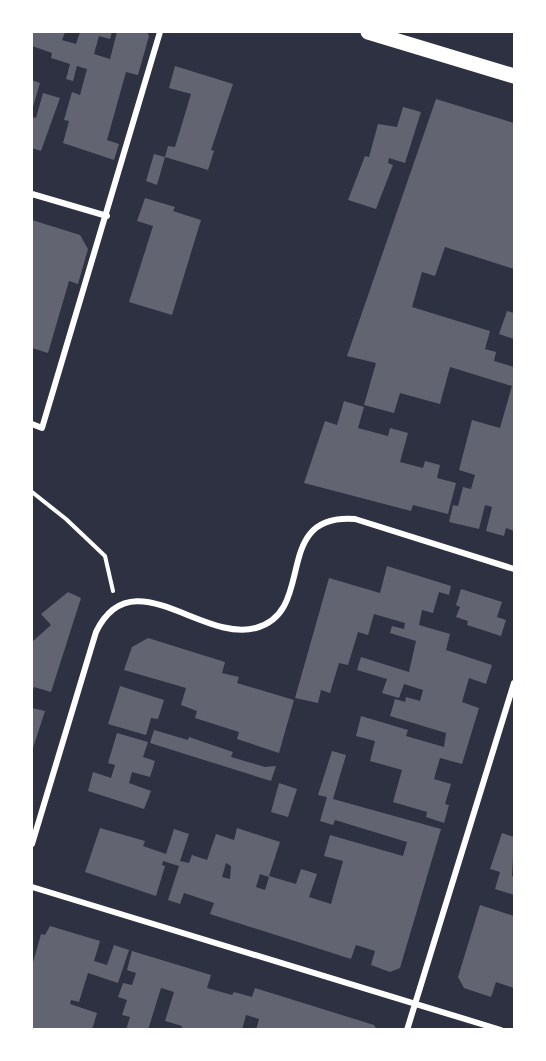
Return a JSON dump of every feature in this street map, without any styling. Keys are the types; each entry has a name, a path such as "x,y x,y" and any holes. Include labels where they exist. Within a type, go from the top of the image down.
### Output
{"main road":[{"path":"368,32 514,76"}],"street":[{"path":"32,424 42,428 160,32"},
{"path":"32,194 107,216"},
{"path":"32,844 96,633 107,614 116,607 128,601 152,603 240,631 269,623 279,614 287,600 302,545 310,531 325,520 355,519 514,569"},
{"path":"407,1029 514,683"},
{"path":"32,887 501,1029"}],"path":[{"path":"32,492 66,519 105,556 116,607"}],"building":[{"path":"32,32 65,32 62,40 76,44 80,32 112,32 110,39 99,36 94,54 110,59 117,32 147,32 149,36 138,75 126,72 107,140 119,144 114,160 63,143 69,121 64,120 72,92 80,95 87,69 77,66 73,81 66,79 70,64 51,58 52,53 32,46"},
{"path":"175,66 233,84 211,150 214,151 208,170 165,157 168,146 175,147 191,94 169,88"},
{"path":"32,80 40,83 32,110"},
{"path":"43,93 60,98 41,151 32,148 32,117 36,118"},
{"path":"436,99 514,123 514,269 445,247 435,276 422,272 412,307 490,331 485,349 496,352 494,361 514,367 514,531 506,528 504,536 486,531 492,507 485,505 479,529 449,522 453,505 458,506 463,487 471,489 475,475 459,470 472,420 500,428 512,386 450,367 440,404 400,393 394,413 364,405 376,363 347,356"},
{"path":"403,107 421,112 405,163 389,158 388,163 393,165 376,209 348,200 365,156 369,157 378,124 397,127"},
{"path":"154,154 165,157 157,185 146,181"},
{"path":"145,198 175,207 173,211 201,220 172,315 129,302 153,226 137,221"},
{"path":"32,220 80,235 88,249 78,284 69,281 48,353 32,348"},
{"path":"507,311 514,313 514,339 499,334"},
{"path":"344,401 364,407 358,428 388,436 390,428 408,433 400,462 423,468 425,461 440,465 437,478 456,483 448,514 413,505 411,511 304,483 325,421 337,425"},
{"path":"387,566 451,586 449,595 439,592 433,613 422,610 419,625 450,634 446,650 492,665 486,684 469,678 462,702 479,708 462,764 440,758 434,779 451,784 445,804 449,805 444,823 426,817 427,812 393,802 402,770 370,761 375,741 356,736 361,716 408,730 406,736 444,747 446,733 390,716 395,699 405,702 406,697 420,701 423,690 404,684 399,698 382,693 387,679 357,670 361,657 409,672 416,641 390,633 392,626 404,629 405,623 374,614 368,635 358,632 348,665 339,663 330,693 321,690 318,703 295,698 329,578 380,593"},
{"path":"461,589 502,602 497,617 506,620 501,636 467,625 468,621 456,617 460,607 456,605"},
{"path":"68,592 81,598 51,692 34,687 32,692 32,642 51,625 41,614"},
{"path":"148,638 225,662 222,673 239,677 237,683 294,700 279,753 237,739 239,732 195,718 197,711 181,705 186,688 124,670 132,647"},
{"path":"120,686 164,700 158,719 151,718 146,735 108,724"},
{"path":"32,708 45,711 32,751"},
{"path":"154,730 188,740 189,737 233,752 231,757 265,767 276,766 271,781 150,743"},
{"path":"117,733 148,742 143,757 155,761 150,777 132,772 129,783 151,791 144,809 88,791 93,772 111,778 115,765 108,763"},
{"path":"332,751 346,755 333,799 441,829 400,968 390,972 371,965 375,951 356,945 351,959 210,914 214,903 184,893 180,904 168,900 179,866 163,861 162,865 165,866 156,896 85,872 100,828 145,841 143,846 166,854 174,829 189,834 180,861 189,863 192,855 207,860 216,834 234,840 237,828 280,842 269,876 296,884 301,869 317,874 309,897 331,904 343,861 324,856 330,835 403,856 407,842 335,820 333,825 320,821 327,797 318,795","holes":["226,863 231,866 230,879 222,877","260,874 269,877 265,890 256,887"]},
{"path":"279,783 297,789 288,817 271,812"},
{"path":"502,833 514,837 512,876 514,877 514,895 495,889 500,872 490,869"},
{"path":"480,905 514,916 514,988 496,982 491,997 464,988 458,977"},
{"path":"50,926 100,941 94,961 107,965 114,945 129,950 118,983 88,973 79,1002 71,1000 70,1004 97,1013 92,1030 32,1030 32,966 41,934 45,935"},
{"path":"132,951 211,975 207,988 232,995 234,992 252,997 255,988 374,1025 377,1030 256,1030 259,1019 246,1015 242,1030 181,1030 182,1026 165,1021 174,992 161,988 148,1030 126,1030 130,1017 122,1015 127,1000 118,997 123,983 132,985 136,973 127,970"}]}
